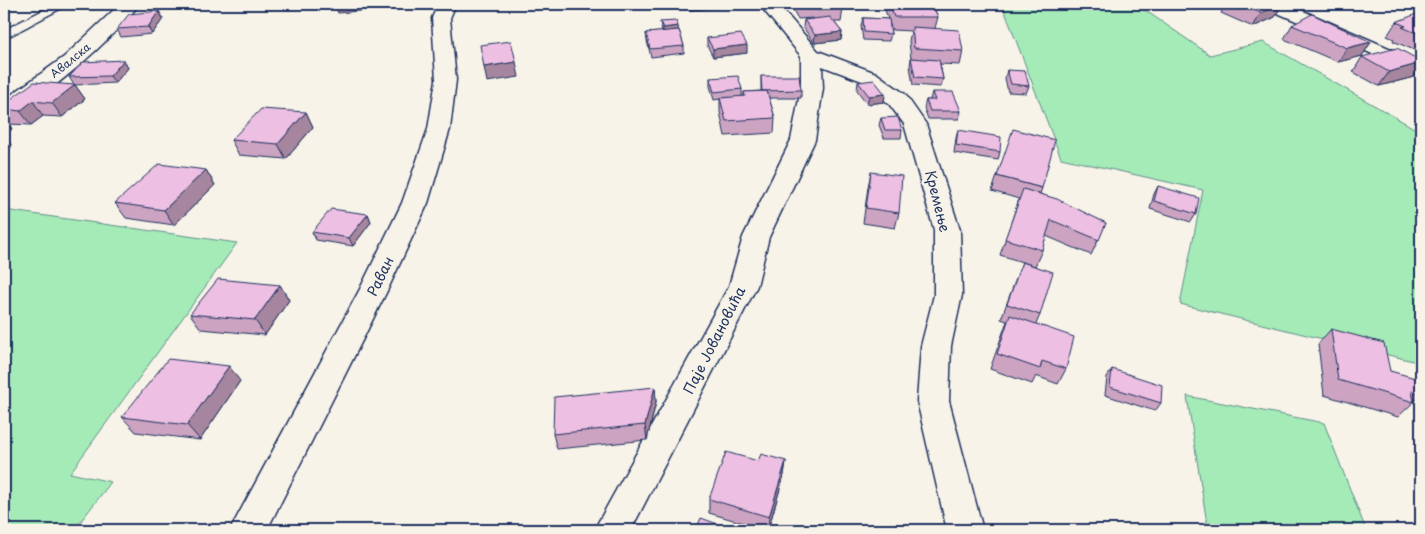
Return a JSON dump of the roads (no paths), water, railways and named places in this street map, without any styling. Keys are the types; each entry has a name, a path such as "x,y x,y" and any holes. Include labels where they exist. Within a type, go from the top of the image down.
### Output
{"street":[{"name":"Авалска","path":"4,109 77,56 113,24 130,4"},
{"name":"Раван","path":"248,530 374,289 415,203 439,129 446,80 441,18 447,4"},
{"name":"Кремење","path":"768,4 812,55 869,77 897,99 915,124 932,174 947,230 948,295 936,346 934,401 965,530"},
{"path":"1272,4 1421,69"},
{"name":"Паје Јовановића","path":"612,530 743,286 756,237 803,140 812,88 812,55"}],"lane":[{"path":"4,35 63,4"}]}
